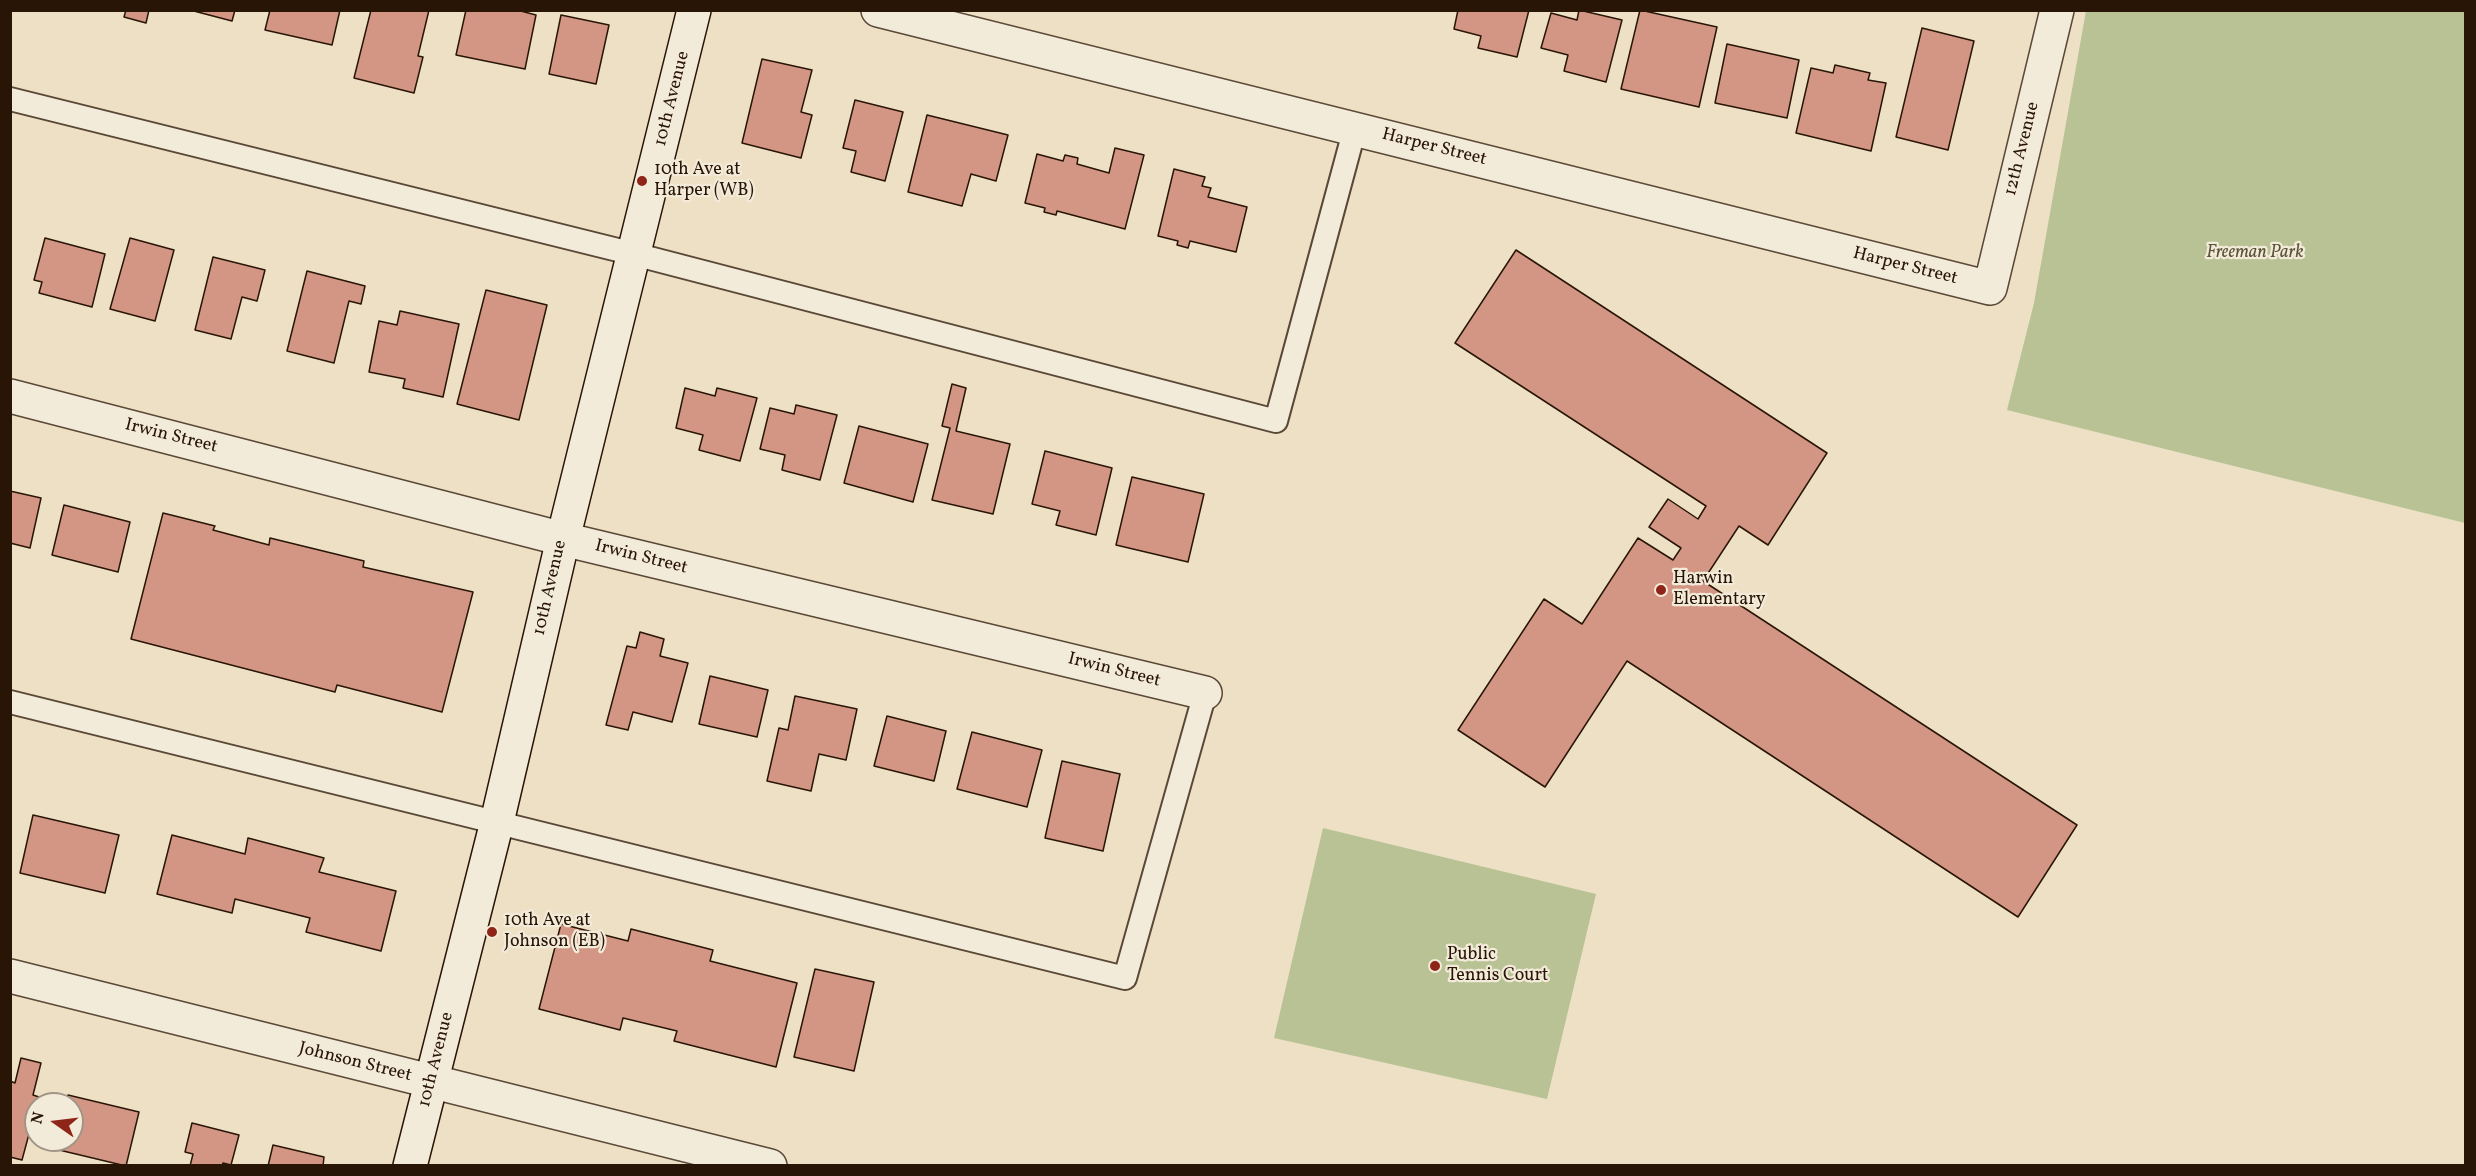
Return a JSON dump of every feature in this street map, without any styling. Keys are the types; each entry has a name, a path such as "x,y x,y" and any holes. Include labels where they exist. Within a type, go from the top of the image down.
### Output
{"street":[{"name":"10th Avenue","path":"410,1166 497,822 563,539 694,10"},
{"name":"Harper Street","path":"878,10 1990,288"},
{"name":"12th Avenue","path":"1990,288 2057,10"},
{"name":"Irwin Street","path":"10,396 563,539 1205,693"},
{"name":"Johnson Street","path":"10,976 770,1166"}],"lane":[{"path":"10,99 634,254 1276,421 1355,128"},
{"path":"10,702 1125,978 1205,693"}],"green space":[{"name":"Freeman Park","path":"2086,11 2465,11 2465,523 2007,410 2034,303"},
{"name":"Public Tennis Court","path":"1323,828 1596,894 1547,1099 1274,1038"}],"building":[{"path":"126,10 149,10 146,23 124,17"},
{"path":"190,10 235,10 232,21"},
{"path":"270,10 340,10 332,45 265,30"},
{"path":"371,10 429,10 418,56 423,57 414,93 354,78"},
{"path":"466,10 517,10 536,15 525,69 456,55"},
{"path":"1458,10 1529,10 1517,57 1478,48 1481,36 1454,29"},
{"path":"1579,10 1622,20 1606,82 1564,71 1568,55 1541,48 1551,13 1577,20"},
{"path":"1640,10 1717,27 1699,107 1621,89"},
{"path":"561,15 609,25 596,84 549,74"},
{"path":"1922,28 1974,41 1948,150 1896,137"},
{"path":"1727,44 1799,60 1787,118 1715,103"},
{"path":"762,59 812,70 801,112 812,115 801,158 742,143"},
{"path":"1835,65 1870,73 1868,80 1886,83 1871,151 1796,133 1811,68 1833,73"},
{"path":"855,100 903,112 885,181 851,172 856,151 843,148"},
{"path":"927,115 1008,135 996,181 971,174 962,206 908,192"},
{"path":"1115,148 1144,155 1125,229 1057,211 1056,215 1044,212 1045,208 1025,203 1037,154 1063,161 1065,155 1078,158 1077,164 1109,173"},
{"path":"1174,169 1205,177 1202,186 1211,188 1208,197 1247,207 1236,252 1190,241 1188,248 1177,245 1178,241 1158,236"},
{"path":"45,238 105,254 92,307 39,293 42,282 34,280"},
{"path":"130,238 174,250 155,321 110,309"},
{"name":"Harwin Elementary","path":"1516,250 1827,453 1768,545 1739,526 1703,581 2077,825 2018,917 1627,661 1545,787 1458,730 1544,599 1582,624 1638,538 1673,560 1681,548 1649,527 1668,499 1698,519 1706,506 1455,343"},
{"path":"213,257 265,270 257,301 242,297 231,339 195,330"},
{"path":"307,271 365,286 361,304 349,301 334,363 287,351"},
{"path":"486,290 547,305 519,420 457,404"},
{"path":"400,311 459,324 443,397 403,388 405,379 369,372 379,321 397,325"},
{"path":"952,384 966,388 956,431 1010,444 993,514 932,500 950,428 942,426"},
{"path":"685,388 715,396 717,388 757,398 740,461 699,450 703,435 676,428"},
{"path":"796,405 837,415 820,480 782,470 785,455 760,449 770,408 794,414"},
{"path":"859,426 928,444 913,502 844,483"},
{"path":"1045,451 1112,468 1096,535 1056,525 1060,511 1032,504"},
{"path":"1132,477 1204,494 1188,562 1116,545"},
{"path":"10,491 41,498 30,548 10,543"},
{"path":"64,505 130,522 118,572 52,555"},
{"path":"163,513 215,526 213,530 269,545 270,538 364,561 363,567 473,592 442,712 337,685 335,692 131,639"},
{"path":"640,632 664,639 660,656 688,663 672,722 633,712 628,730 606,725 627,646 636,648"},
{"path":"710,676 768,690 757,737 699,724"},
{"path":"795,696 857,709 846,760 819,754 811,791 767,781 779,728 788,730"},
{"path":"887,716 946,731 934,781 874,766"},
{"path":"972,732 1042,750 1027,807 957,789"},
{"path":"1062,761 1120,774 1103,851 1045,838"},
{"path":"33,815 119,835 105,893 20,873"},
{"path":"172,835 245,854 248,838 324,858 319,872 396,891 381,951 306,932 310,918 235,899 232,913 157,894"},
{"path":"561,924 628,941 631,929 713,950 710,961 797,983 776,1067 674,1041 677,1031 623,1018 620,1030 539,1009"},
{"path":"815,969 874,982 854,1071 794,1057"},
{"path":"21,1058 41,1063 34,1092 24,1092 24,1152 22,1160 10,1157 10,1081 15,1083"},
{"path":"84,1099 139,1112 126,1166 68,1152 84,1152"},
{"path":"192,1123 239,1135 231,1165 223,1163 222,1166 190,1166 193,1154 185,1152"},
{"path":"273,1145 324,1157 323,1166 268,1166"}],"place":[{"name":"10th Ave at Harper (WB)","path":"642,181"},
{"name":"Harwin Elementary","path":"1661,590"},
{"name":"10th Ave at Johnson (EB)","path":"492,932"},
{"name":"Public Tennis Court","path":"1435,966"}]}
